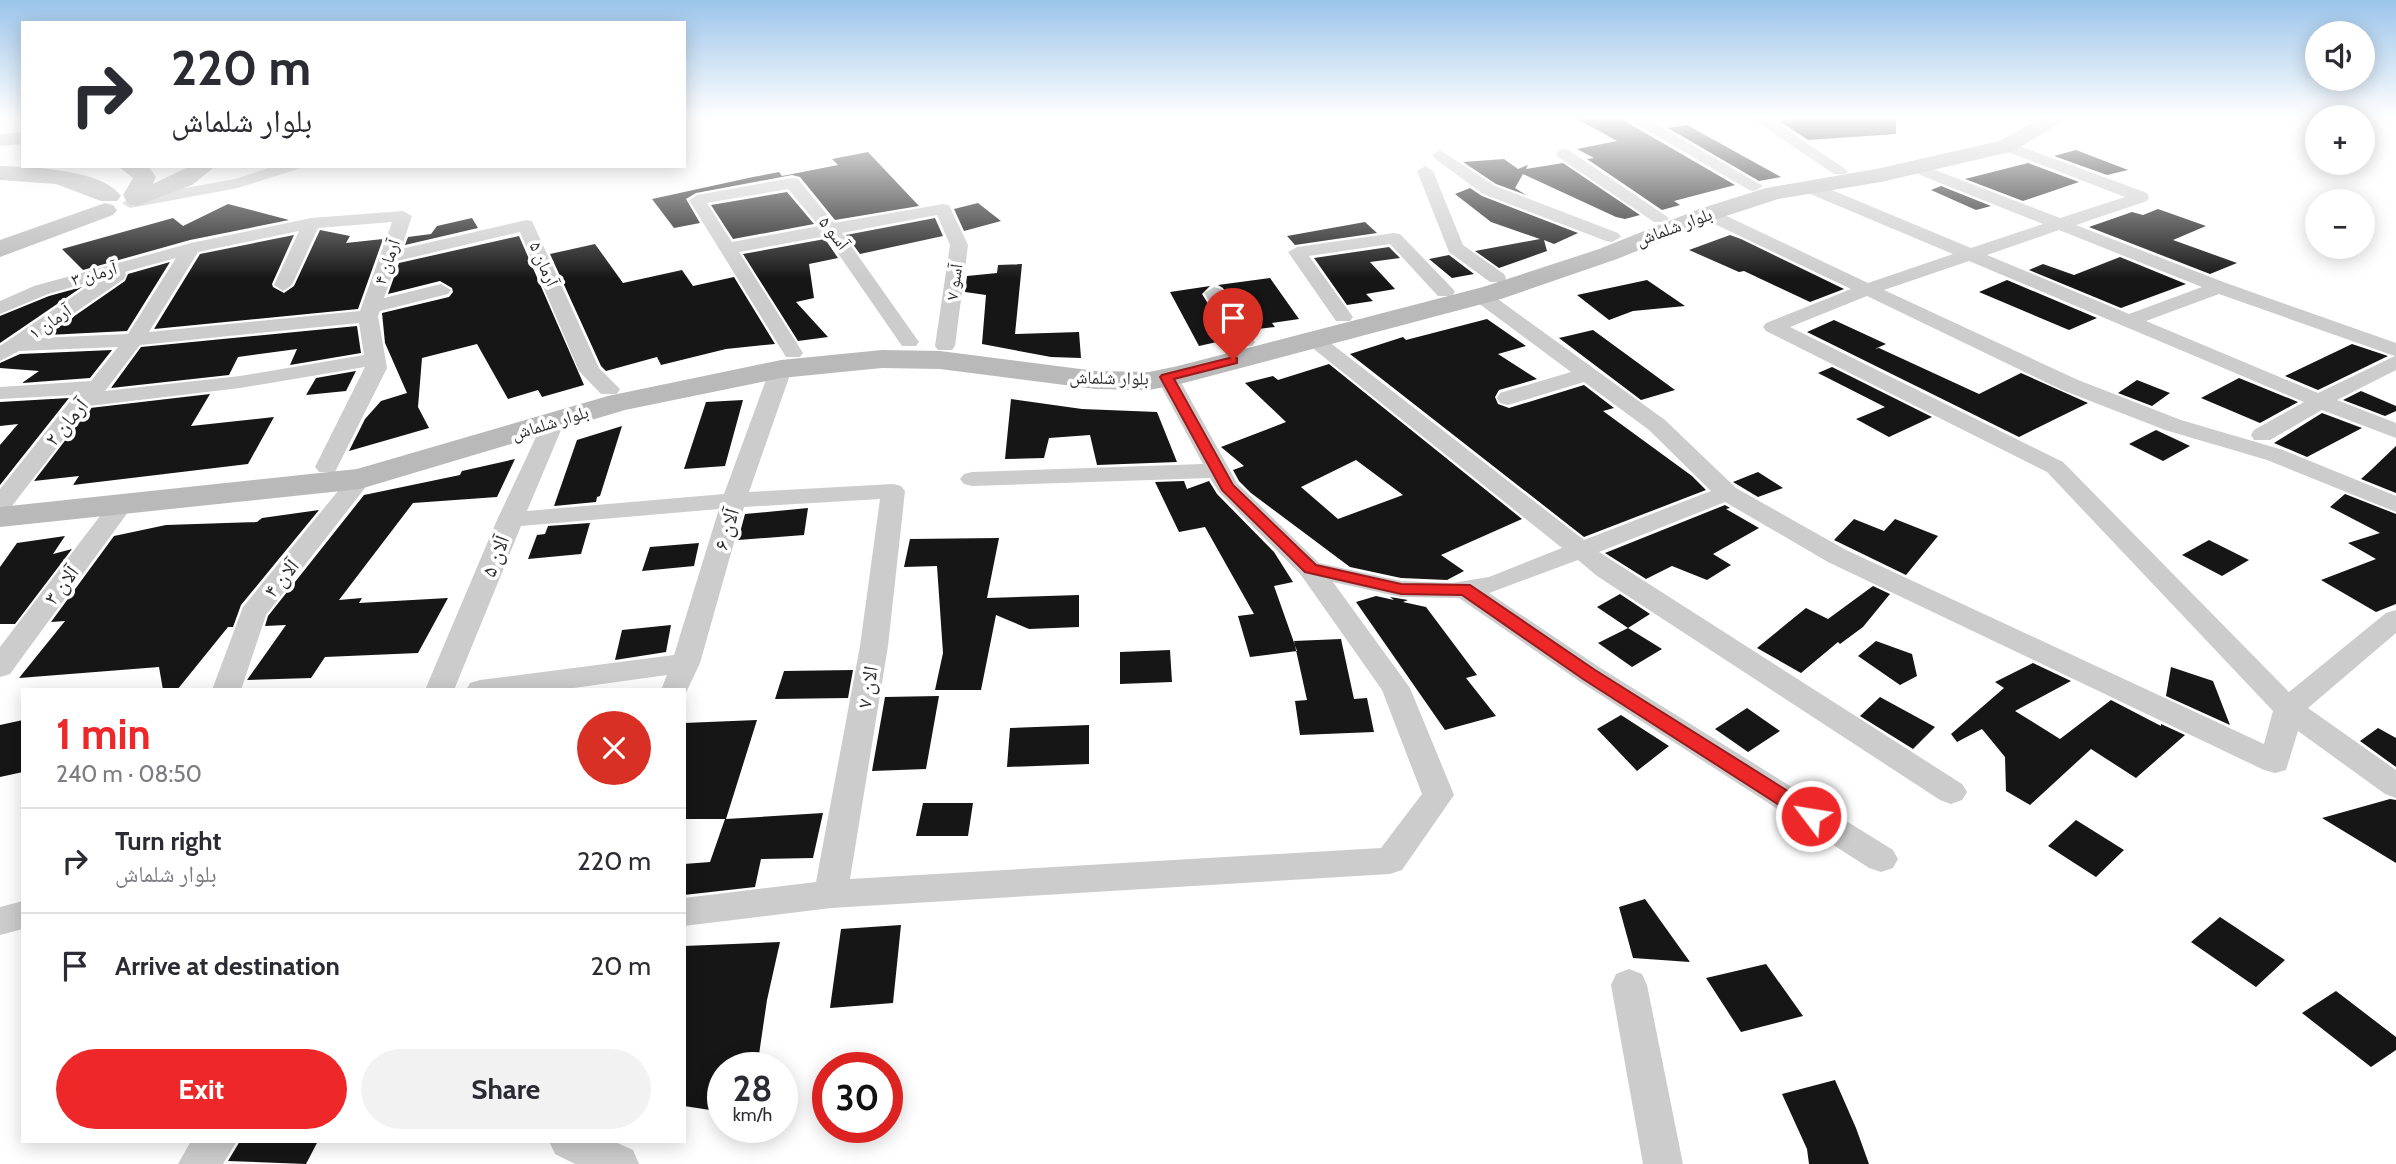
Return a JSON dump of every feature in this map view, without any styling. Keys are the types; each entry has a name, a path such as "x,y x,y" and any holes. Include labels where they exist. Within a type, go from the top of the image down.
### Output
{"main road":[{"path":"0,249 118,202 145,177 139,170"},
{"path":"0,242 184,180 199,170"},
{"name":"بلوار شلماش","path":"1,506 122,504 360,479 619,402 853,345 909,342 1091,367 1128,368 1160,364 1445,292 1489,287 1660,218 1755,186 1882,170"},
{"path":"0,173 42,174 86,182 118,202"},
{"name":"بلوار شلماش","path":"1,506 327,467 609,389 787,361 940,360 1096,380 1149,381 1608,254 1708,214 1827,179"}],"street":[{"path":"118,202 238,183 278,170"},
{"path":"1461,170 1489,190 1612,237"},
{"path":"1588,170 1660,218"},
{"path":"1727,170 1755,186"},
{"path":"1819,170 1827,179 1971,256 2396,431"},
{"path":"1928,170 2219,287 2396,350"},
{"path":"2070,170 2141,197 1865,290 1773,327 2055,467 2288,709 2396,786"},
{"path":"1425,171 1455,248 1489,287 1588,374 1657,425 1727,493 1837,556 2275,762 2288,709 2396,620"},
{"name":"آسو ۵","path":"787,361 729,248 697,200 792,183 874,286 909,342"},
{"name":"آسو ۷","path":"832,230 943,209 958,245 945,346"},
{"path":"1708,214 2070,385 2173,425 2275,455 2396,505"},
{"name":"آرمان ۴","path":"191,248 311,223 403,216 369,312 376,368 327,467"},
{"path":"283,285 311,223"},
{"name":"آرمان ۵","path":"389,257 526,225 590,371 609,389"},
{"path":"729,248 832,230"},
{"path":"1343,317 1297,252 1394,238 1445,292"},
{"path":"90,393 134,340 191,248"},
{"name":"آرمان ۳","path":"0,308 41,290 191,248"},
{"name":"آرمان ۱","path":"5,352 134,263"},
{"path":"2128,321 2219,287"},
{"path":"5,352 134,340 369,312 442,290"},
{"path":"1214,293 1245,342"},
{"path":"1312,338 1606,570 1951,792"},
{"path":"90,393 240,382 375,359"},
{"name":"آلان ۶","path":"680,676 734,500 787,361"},
{"path":"2262,435 2319,401 2396,362"},
{"path":"1508,398 1588,374"},
{"path":"686,912 831,894 1390,861 1438,795 1396,688 1310,569 1227,487 1167,377"},
{"name":"آرمان ۲","path":"0,393 90,393"},
{"name":"آرمان ۲","path":"1,506 90,393"},
{"name":"آلان ۵","path":"440,688 552,423"},
{"path":"972,479 1218,471"},
{"name":"آلان ۴","path":"227,688 253,613 360,479"},
{"name":"الان ۷","path":"734,500 893,491 874,646 831,894"},
{"path":"1310,569 1401,589 1452,591 1494,584 1727,493"},
{"path":"509,520 734,500"},
{"name":"آلان ۳","path":"0,667 122,504"},
{"path":"1464,589 1589,674 1881,859"},
{"path":"509,688 680,676"},
{"path":"0,921 21,916"},
{"path":"1629,985 1663,1164"},
{"path":"198,1164 215,1143"},
{"path":"573,1143 619,1164"}],"building":[{"path":"811,170 885,170 919,206 835,220 800,177 792,175 696,193 686,199 700,223 674,228 652,199 779,172 782,176"},
{"path":"1475,170 1574,170 1640,215 1625,219 1616,217 1523,174 1515,188 1526,195 1496,184"},
{"path":"1604,170 1710,170 1735,185 1674,201 1680,205 1662,210"},
{"path":"1741,170 1769,170 1781,177 1759,181"},
{"path":"1999,170 2048,170 2079,182 2023,201 1965,179"},
{"path":"2094,170 2127,170 2107,175"},
{"path":"1941,186 1991,206 1976,210 1931,190"},
{"path":"1470,188 1482,196 1578,233 1554,244 1544,240 1547,251 1499,268 1475,251 1540,239 1491,222 1455,194"},
{"path":"787,192 814,224 733,239 711,205"},
{"path":"978,203 1001,221 964,231 954,209"},
{"path":"228,204 289,220 190,240 83,270 62,249 173,218 183,226"},
{"path":"2158,209 2206,226 2173,240 2237,263 2210,274 2089,227 2132,212 2143,215"},
{"path":"472,218 478,228 405,245 408,237 431,234 437,226"},
{"path":"935,218 943,236 860,254 846,235"},
{"path":"1365,222 1377,233 1295,245 1287,236"},
{"path":"320,230 350,236 346,243 383,239 358,309 154,329 200,254 294,235 272,284 284,293 294,286"},
{"path":"1730,235 1844,289 1810,302 1744,271 1739,272 1689,250"},
{"path":"519,236 584,385 542,397 538,390 508,399 477,344 422,358 418,407 429,428 349,451 365,419 381,401 407,393 385,343 382,313 449,297 453,292 452,288 440,281 388,294 399,263"},
{"path":"825,239 838,258 809,264 814,298 796,302 828,337 798,341 743,254"},
{"path":"595,244 623,283 682,270 693,286 734,277 775,344 726,349 661,365 657,357 606,371 601,366 550,254"},
{"path":"1389,247 1400,258 1370,262 1395,289 1366,294 1373,301 1347,305 1314,258"},
{"path":"1449,255 1474,274 1452,278 1429,259"},
{"path":"2120,257 2186,284 2121,308 2029,270 2043,264 2074,275"},
{"path":"170,262 127,331 47,335 125,281 128,274"},
{"path":"1022,264 1015,334 1079,332 1081,358 1051,357 982,344 986,295 965,292 967,276 997,273 998,265"},
{"path":"1270,278 1299,319 1272,323 1275,327 1250,330 1223,288 1218,285"},
{"path":"1647,280 1685,306 1633,311 1609,320 1577,295"},
{"path":"2007,280 2097,318 2069,330 1979,292"},
{"path":"1210,286 1202,294 1230,339 1199,346 1170,292"},
{"path":"82,287 0,343 0,316 49,296"},
{"path":"1487,319 1526,346 1498,354 1537,379 1499,390 1495,397 1498,404 1509,408 1584,385 1614,408 1603,411 1692,476 1706,490 1584,537 1350,354 1403,337 1406,340"},
{"path":"1834,320 1886,344 1875,349 1879,348 1979,394 2021,373 2088,403 2019,437 1807,332"},
{"path":"357,326 361,353 290,365 297,349 238,357 229,375 111,388 141,347"},
{"path":"1593,330 1675,390 1641,400 1559,338"},
{"path":"2352,344 2388,356 2318,390 2285,376"},
{"path":"112,350 90,378 22,383 39,371 0,368 0,363 20,354"},
{"path":"1329,364 1522,519 1441,555 1464,571 1447,580 1401,578 1350,567 1251,493 1233,470 1244,466 1221,447 1286,422 1245,383 1273,376 1278,380","holes":["1356,460 1403,495 1338,519 1301,487"]},
{"path":"1832,367 1932,417 1889,437 1856,419 1885,407 1818,373"},
{"path":"356,371 346,391 306,395 316,378"},
{"path":"2239,378 2298,402 2260,423 2201,398"},
{"path":"2137,380 2170,393 2152,406 2118,393"},
{"path":"2361,391 2396,406 2396,411 2385,416 2343,400"},
{"path":"210,394 191,426 274,417 248,464 73,485 79,476 34,481 90,408"},
{"path":"69,398 0,485 0,445 18,424 0,426 0,402"},
{"path":"1011,399 1082,409 1157,412 1177,462 1097,465 1090,435 1049,438 1044,458 1005,459"},
{"path":"743,400 725,466 684,469 706,402"},
{"path":"2322,413 2362,428 2307,457 2274,443"},
{"path":"622,426 596,502 554,506 577,440"},
{"path":"2156,430 2190,446 2163,461 2129,444"},
{"path":"2396,446 2396,493 2361,479 2372,469"},
{"path":"515,459 497,497 413,503 339,600 362,598 359,603 448,598 418,653 325,657 311,678 247,680 286,625 265,626 268,616 364,495 460,475 462,471"},
{"path":"1758,472 1783,488 1758,497 1733,482"},
{"path":"1184,481 1187,489 1209,481 1217,494 1274,552 1293,582 1274,586 1297,651 1250,657 1238,616 1254,614 1205,527 1179,532 1155,482"},
{"path":"2345,494 2396,514 2396,604 2376,612 2321,580 2376,559 2348,543 2380,533 2330,507"},
{"path":"1725,505 1730,508 1726,509 1759,528 1713,554 1731,565 1707,580 1672,566 1646,579 1605,553"},
{"path":"808,508 804,535 738,540 745,514"},
{"path":"319,510 241,605 233,627 228,627 179,688 163,688 159,667 19,678 65,621 51,622 114,536 166,525 257,522 262,518"},
{"path":"1854,519 1884,531 1895,519 1938,536 1906,575 1834,540"},
{"path":"590,523 581,554 528,559 537,535 545,534 548,526"},
{"path":"65,536 53,554 72,549 15,624 0,624 0,567 17,543"},
{"path":"999,538 987,598 1079,595 1079,627 1029,629 996,615 981,690 935,690 943,653 937,566 904,567 910,539"},
{"path":"2209,540 2249,560 2222,576 2182,555"},
{"path":"699,543 694,566 642,571 650,547"},
{"path":"1873,586 1890,594 1863,627 1840,644 1838,642 1801,673 1757,648 1806,608 1828,619"},
{"path":"1620,594 1650,614 1628,628 1597,607"},
{"path":"1376,596 1408,600 1403,602 1426,607 1477,675 1466,678 1496,716 1445,730 1356,602"},
{"path":"671,625 666,652 615,660 622,630"},
{"path":"1628,628 1662,649 1632,667 1598,643"},
{"path":"1341,639 1354,699 1367,698 1374,732 1300,735 1295,701 1307,700 1294,641"},
{"path":"1876,641 1912,654 1917,676 1900,685 1858,656"},
{"path":"1170,650 1172,682 1120,684 1120,652"},
{"path":"2033,663 2071,681 2015,711 2060,739 2111,700 2161,726 2185,735 2136,778 2091,749 2030,805 2006,791 2005,757 1982,729 1957,742 1951,734 2004,688 1995,682"},
{"path":"2171,667 2213,681 2230,725 2166,696"},
{"path":"853,670 848,698 775,699 784,671"},
{"path":"939,696 926,769 872,771 885,697"},
{"path":"1880,697 1935,727 1913,749 1860,716"},
{"path":"1747,708 1780,731 1748,752 1715,729"},
{"path":"1621,715 1669,746 1637,771 1597,729"},
{"path":"21,720 21,772 0,777 0,725"},
{"path":"757,720 726,819 823,813 813,858 761,859 755,887 686,895 686,864 710,862 725,819 686,819 686,723"},
{"path":"1089,725 1089,764 1007,767 1010,728"},
{"path":"2378,728 2396,738 2396,767 2360,741"},
{"path":"2390,799 2396,800 2396,863 2322,818"},
{"path":"923,803 973,803 968,836 916,836"},
{"path":"2076,820 2124,850 2096,877 2048,846"},
{"path":"1645,899 1690,962 1633,958 1619,907"},
{"path":"2220,917 2285,960 2256,987 2191,942"},
{"path":"901,925 893,1003 830,1008 841,929"},
{"path":"780,942 759,1052 707,1052 707,1110 686,1106 686,946"},
{"path":"1766,964 1803,1016 1741,1032 1706,978"},
{"path":"2336,991 2396,1037 2396,1050 2371,1067 2302,1013"},
{"path":"1835,1080 1869,1164 1809,1164 1807,1149 1782,1094"},
{"path":"239,1143 317,1143 306,1164 228,1161"}],"route":[{"path":"1233,360 1167,377 1227,487 1310,569 1401,589 1464,589 1589,674 1811,816"}]}
